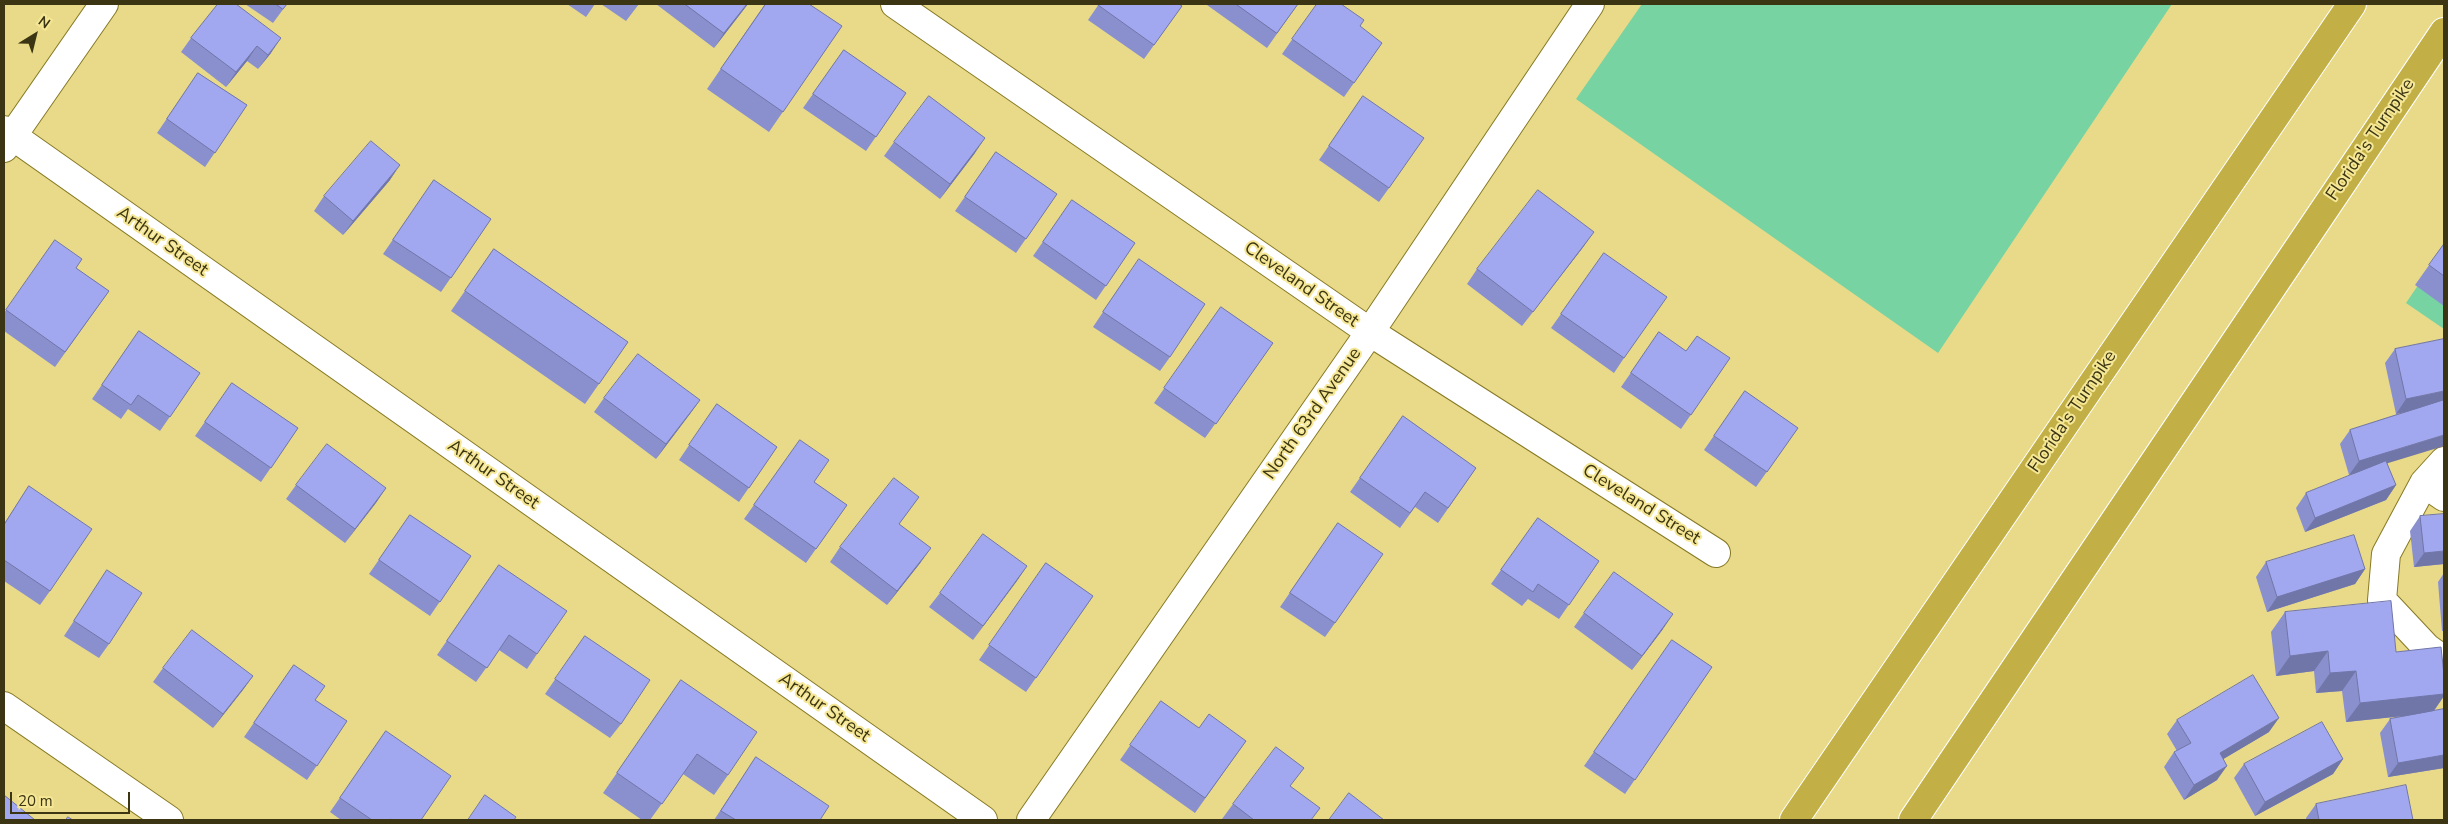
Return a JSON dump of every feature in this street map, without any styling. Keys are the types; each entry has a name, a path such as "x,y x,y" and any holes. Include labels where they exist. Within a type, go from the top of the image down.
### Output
{"highway":[{"name":"Florida's Turnpike","path":"1794,820 2352,4"},
{"name":"Florida's Turnpike","path":"1913,820 2444,32"}],"street":[{"path":"6,138 104,4"},
{"name":"Cleveland Street","path":"895,4 1370,332 1716,553"},
{"name":"North 63rd Avenue","path":"1031,820 1370,332 1590,4"},
{"name":"Arthur Street","path":"6,138 983,820"},
{"path":"2444,461 2434,490 2386,554 2382,600 2427,648 2444,660"},
{"path":"4,706 169,820"}],"green space":[{"path":"1642,4 2172,4 1938,353 1576,99"},
{"path":"2444,247 2444,329 2406,303"}],"building":[{"path":"218,4 236,4 281,38 268,55 257,46 236,72 191,38"},
{"path":"276,4 287,4 283,9"},
{"path":"685,4 747,4 724,33"},
{"path":"766,4 809,4 842,26 783,112 721,69"},
{"path":"1099,4 1179,4 1182,6 1154,45"},
{"path":"1236,4 1298,4 1277,33"},
{"path":"1317,4 1341,4 1364,20 1360,26 1382,43 1354,83 1292,39"},
{"path":"844,50 906,93 876,137 813,94"},
{"path":"198,73 247,105 215,153 167,119"},
{"path":"929,96 985,138 950,184 894,142"},
{"path":"1363,96 1424,138 1389,188 1329,146"},
{"path":"371,141 400,165 353,221 324,196"},
{"path":"996,152 1057,194 1026,239 965,197"},
{"path":"434,180 491,219 451,278 393,240"},
{"path":"1538,190 1594,232 1533,312 1477,269"},
{"path":"1072,200 1135,243 1106,286 1043,242"},
{"path":"55,240 82,259 76,268 109,291 65,352 6,310"},
{"path":"2444,244 2444,276 2429,265"},
{"path":"494,249 628,342 599,384 465,291"},
{"path":"1604,253 1667,297 1624,358 1561,314"},
{"path":"1139,259 1205,304 1170,357 1103,312"},
{"path":"1221,307 1273,343 1216,424 1164,388"},
{"path":"139,331 200,373 170,417 138,395 131,405 102,385"},
{"path":"1659,332 1686,351 1697,336 1730,358 1691,415 1631,373"},
{"path":"2444,339 2444,391 2406,399 2395,349"},
{"path":"638,354 700,400 666,444 604,398"},
{"path":"232,383 298,428 271,468 205,422"},
{"path":"1745,391 1798,428 1767,472 1714,436"},
{"path":"2444,400 2444,435 2359,461 2350,430"},
{"path":"717,404 777,447 749,488 689,445"},
{"path":"1403,416 1476,468 1448,508 1425,492 1410,513 1360,478"},
{"path":"800,440 829,460 814,482 847,505 816,549 754,505"},
{"path":"327,444 386,488 355,529 296,485"},
{"path":"2386,461 2396,485 2315,518 2306,493"},
{"path":"894,478 919,497 899,524 931,548 897,591 840,547"},
{"path":"29,486 92,529 50,591 4,560 4,525"},
{"path":"2444,514 2444,551 2424,553 2420,516"},
{"path":"410,515 471,556 440,602 379,560"},
{"path":"1538,518 1599,561 1569,605 1538,584 1533,592 1501,570"},
{"path":"1338,523 1383,554 1335,623 1290,593"},
{"path":"983,534 1027,566 983,626 940,593"},
{"path":"2354,535 2365,569 2277,597 2266,562"},
{"path":"1046,563 1093,596 1036,678 989,645"},
{"path":"499,565 567,611 537,654 509,635 487,668 447,641"},
{"path":"107,570 142,593 109,644 74,621"},
{"path":"1614,572 1673,614 1642,656 1584,613"},
{"path":"2391,601 2396,652 2441,647 2444,694 2360,703 2356,671 2330,673 2328,651 2290,656 2285,612"},
{"path":"192,630 253,676 223,714 163,668"},
{"path":"585,636 650,680 621,724 555,679"},
{"path":"1672,640 1712,667 1635,780 1594,752"},
{"path":"294,665 325,686 315,700 347,721 317,766 254,723"},
{"path":"2253,675 2279,718 2220,753 2227,766 2194,785 2174,752 2191,743 2177,720"},
{"path":"681,680 757,732 728,775 697,754 662,804 617,773"},
{"path":"1161,701 1199,728 1209,714 1246,741 1205,798 1130,745"},
{"path":"2444,709 2444,755 2398,763 2390,719"},
{"path":"2322,722 2343,759 2265,802 2244,764"},
{"path":"386,731 451,776 421,820 372,820 340,798"},
{"path":"1276,747 1304,768 1290,786 1320,808 1311,820 1254,820 1233,804"},
{"path":"756,757 829,806 820,820 736,820 721,811"},
{"path":"2406,785 2413,820 2319,820 2316,804"},
{"path":"1349,793 1384,820 1329,820"},
{"path":"4,795 35,820 4,820"},
{"path":"485,795 516,817 514,820 468,820"}]}
